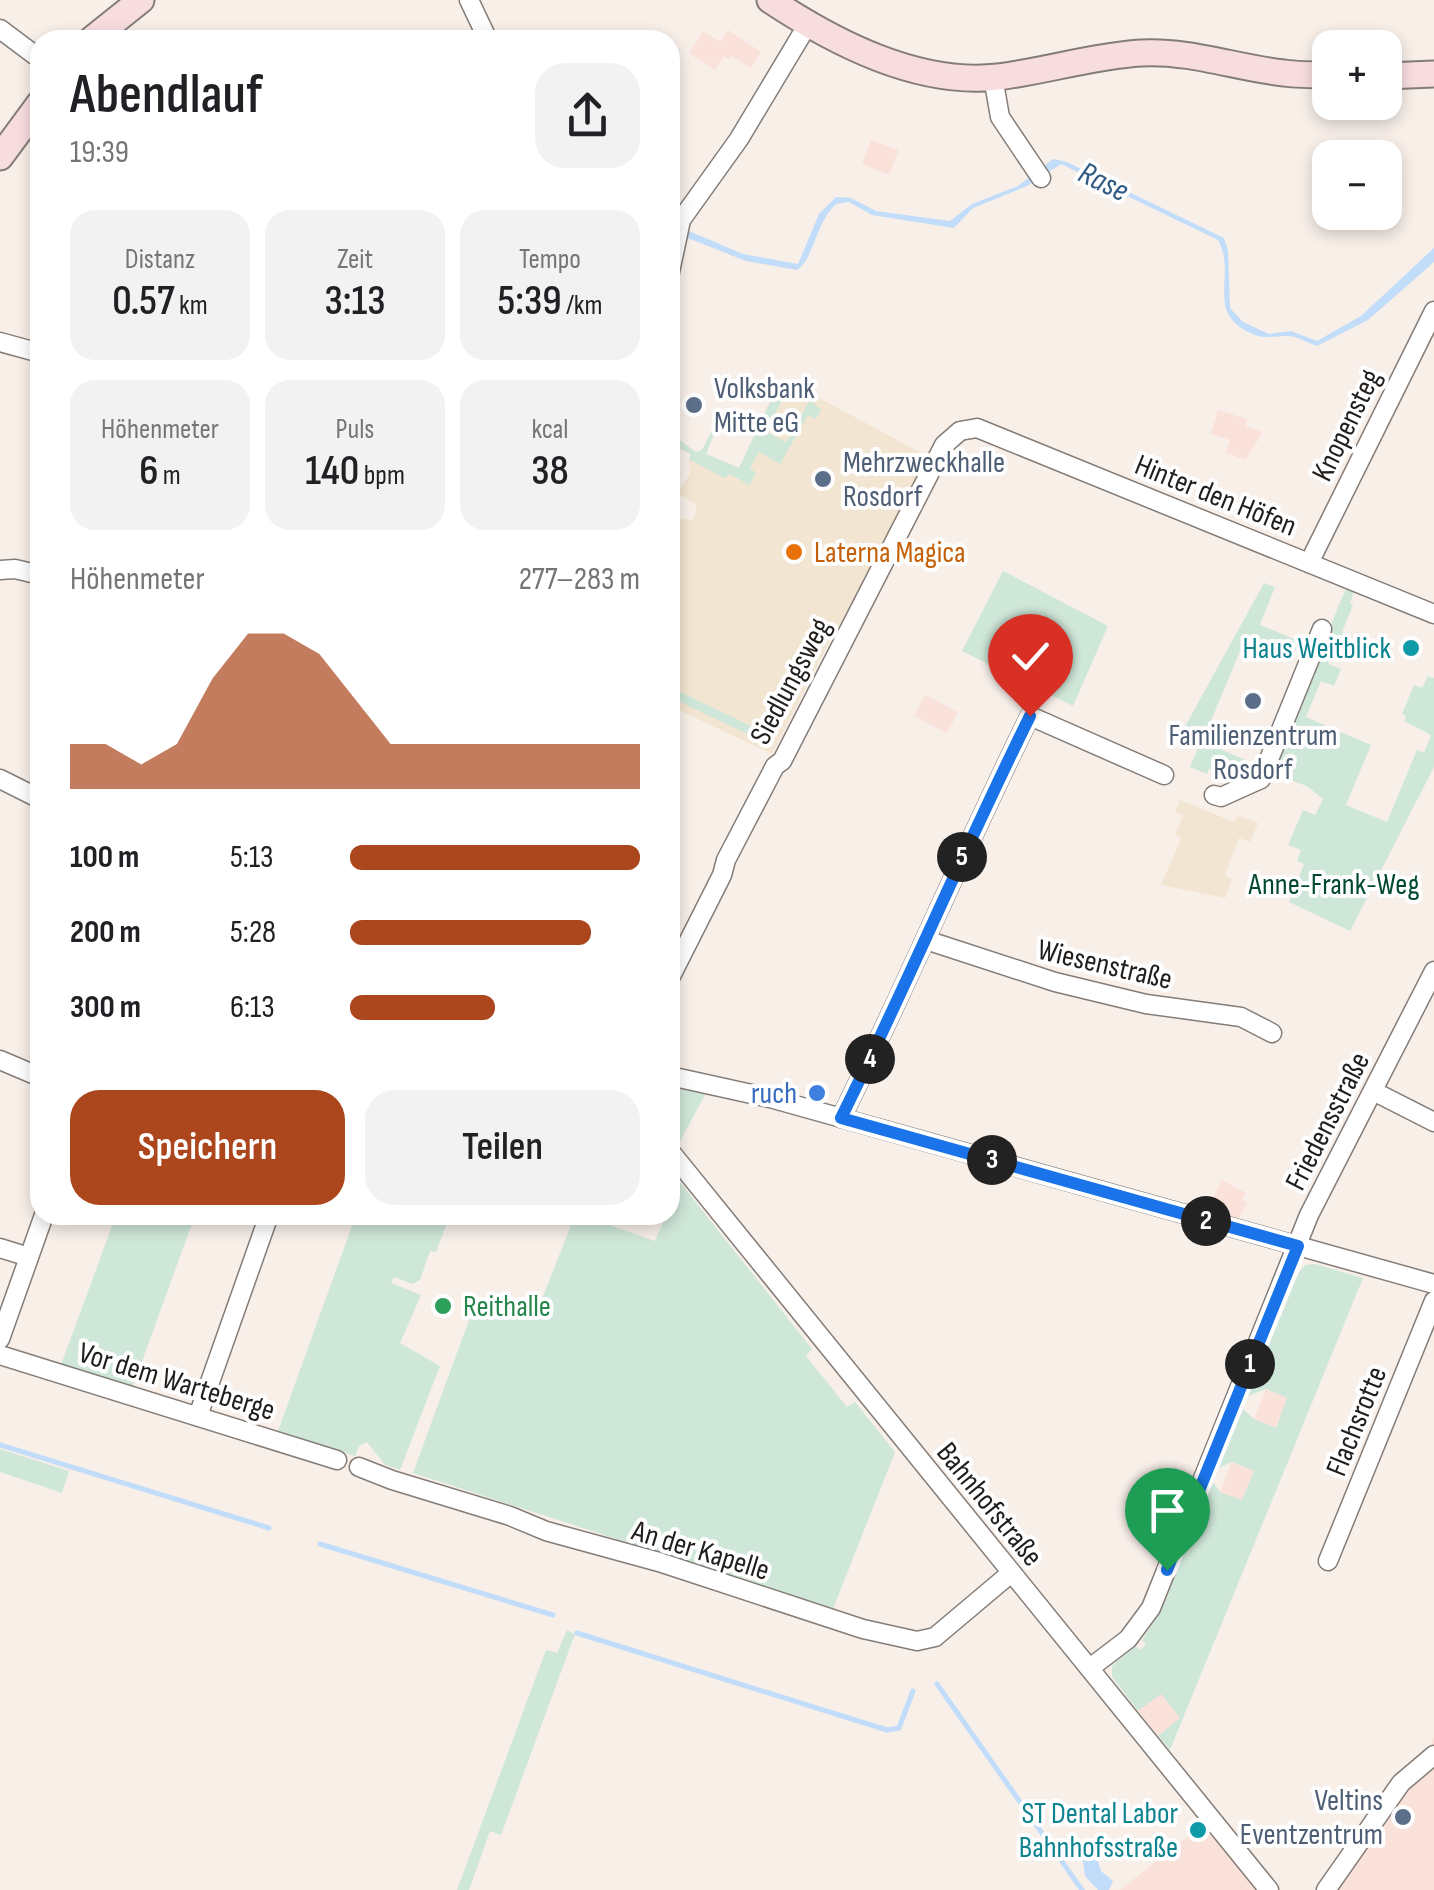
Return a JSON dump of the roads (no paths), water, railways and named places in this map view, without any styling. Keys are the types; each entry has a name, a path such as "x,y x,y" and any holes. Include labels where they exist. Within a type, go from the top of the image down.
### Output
{"street":[{"path":"104,30 141,0"},
{"path":"469,0 483,30"},
{"path":"770,0 879,57 926,72 993,77 1140,53 1176,54 1284,74 1312,75"},
{"path":"680,221 818,28"},
{"path":"0,29 30,52"},
{"path":"1402,75 1434,74"},
{"path":"993,77 1000,117 1039,174"},
{"path":"0,157 30,116"},
{"name":"Knopensteg","path":"1309,563 1434,312"},
{"path":"0,342 30,350"},
{"name":"Hinter den Höfen","path":"977,428 1434,614"},
{"name":"Siedlungsweg","path":"680,958 722,876 726,860 775,766 782,761 944,445 960,431 977,428"},
{"path":"0,570 30,572"},
{"path":"1214,795 1220,797 1261,779 1322,629"},
{"path":"841,1118 1030,716 1164,775"},
{"path":"0,779 30,795"},
{"name":"Wiesenstraße","path":"926,940 1055,982 1146,1004 1240,1017 1272,1033"},
{"name":"Friedensstraße","path":"1090,1668 1128,1639 1152,1608 1309,1216 1434,971"},
{"path":"0,1060 30,1072"},
{"path":"680,1078 841,1118 1434,1284"},
{"path":"1373,1091 1434,1122"},
{"name":"Bahnhofstraße","path":"680,1164 1269,1890"},
{"path":"0,1339 41,1225"},
{"path":"198,1416 266,1225"},
{"path":"0,1248 29,1258"},
{"name":"Flachsrotte","path":"1328,1561 1434,1301"},
{"name":"Vor dem Warteberge","path":"0,1355 337,1460"},
{"name":"An der Kapelle","path":"359,1467 863,1630 917,1641 935,1637 1011,1573"},
{"path":"1326,1890 1400,1783 1434,1755"}],"water":[{"name":"Rase","path":"1053,159 1067,162 1224,238 1230,308 1243,322 1269,334 1291,331 1317,341 1361,316 1434,248 1434,262 1368,320 1317,346 1295,337 1255,335 1239,326 1225,305 1225,267 1218,240 1061,164 1027,186 973,208 954,228 872,215 849,202 836,204 797,270 746,261 680,235 680,227 743,254 798,264 819,214 836,197 851,198 876,211 950,221 972,204 1018,186"},
{"path":"1095,1851 1101,1871 1113,1881 1109,1890 1098,1890 1085,1876 1082,1854"}],"waterway":[{"path":"0,1445 269,1528"},
{"path":"320,1544 553,1615"},
{"path":"577,1633 887,1730 899,1728 913,1691"},
{"path":"937,1684 1082,1890"}],"place":[{"name":"Volksbank Mitte eG","path":"694,405"},
{"name":"Mehrzweckhalle Rosdorf","path":"823,479"},
{"name":"Laterna Magica","path":"794,552"},
{"name":"Haus Weitblick","path":"1411,648"},
{"name":"Familienzentrum Rosdorf","path":"1253,701"},
{"name":"ruch","path":"817,1093"},
{"name":"Reithalle","path":"443,1306"},
{"name":"Veltins Eventzentrum","path":"1403,1817"},
{"name":"ST Dental Labor Bahnhofsstraße","path":"1198,1830"}],"park label":[{"name":"Anne-Frank-Weg","path":"1334,884"}]}
